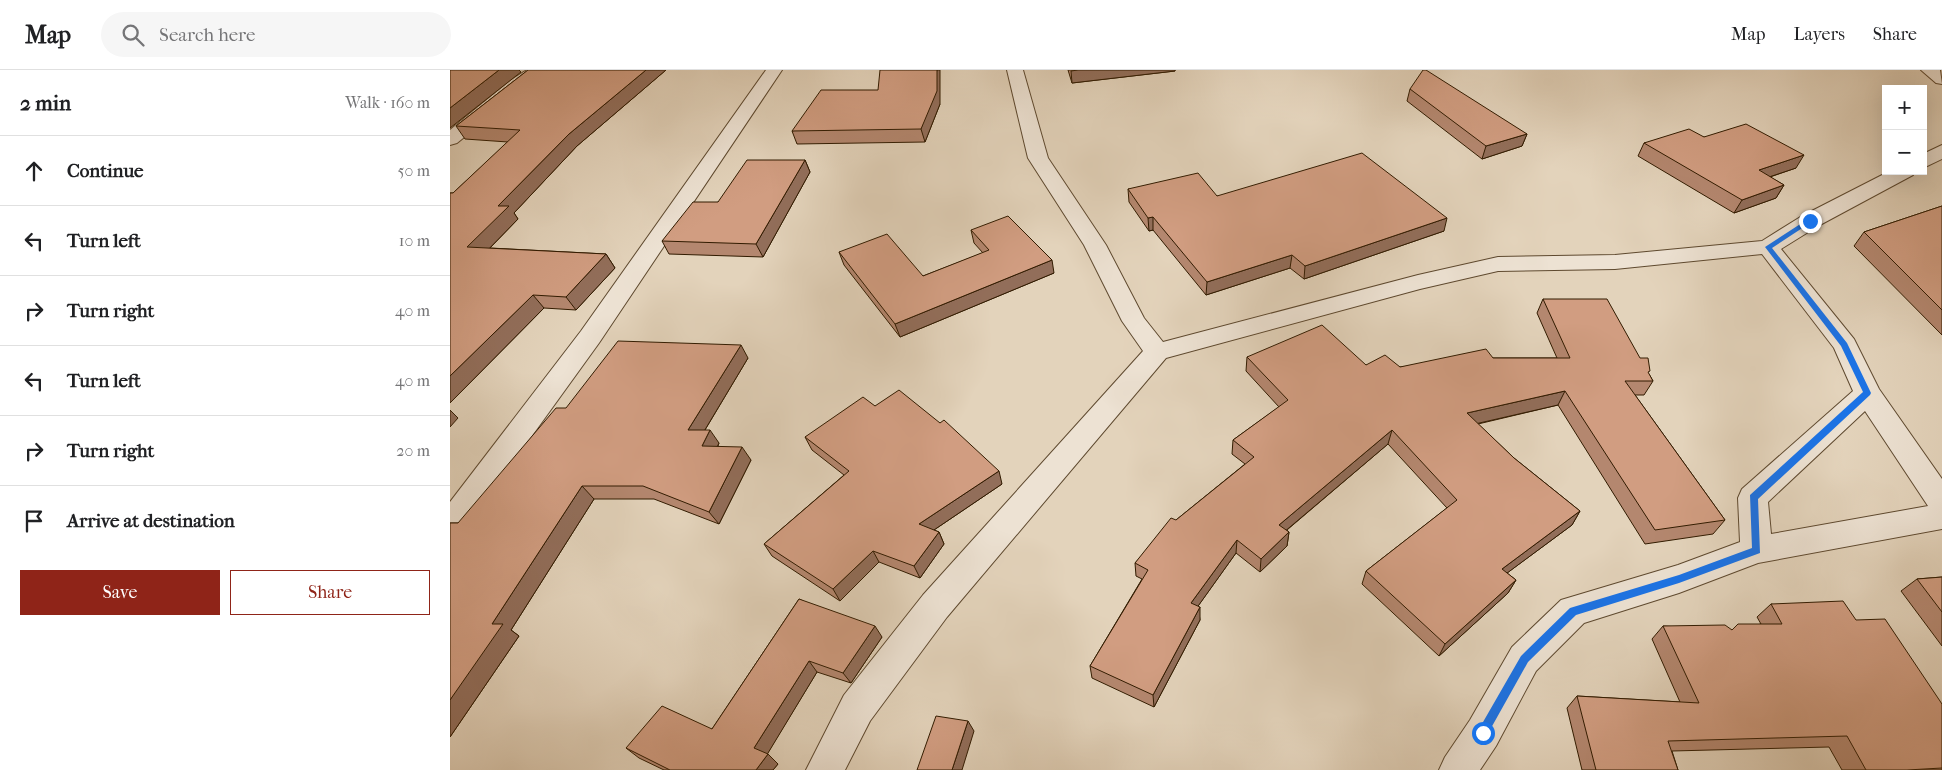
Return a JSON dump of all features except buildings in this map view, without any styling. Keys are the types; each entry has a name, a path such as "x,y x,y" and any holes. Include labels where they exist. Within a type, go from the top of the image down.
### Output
{"street":[{"path":"450,139 517,84 539,70"},
{"path":"450,525 590,338 774,70"},
{"path":"1016,70 1038,158 1096,245 1134,321 1157,352"},
{"path":"1929,70 1942,79"},
{"path":"1927,160 1942,151"},
{"path":"825,770 858,708 934,606 1157,352 1418,282 1498,264 1615,262 1768,247 1810,221 1898,175"},
{"path":"1768,247 1845,345 1868,393 1942,503"},
{"path":"1756,550 1753,498 1868,393"},
{"path":"1458,770 1483,733 1524,659 1573,611 1679,579 1756,550 1942,516"}],"route":[{"path":"1483,733 1524,659 1573,611 1679,579 1756,550 1753,498 1868,393 1845,345 1768,247 1810,221"}]}
